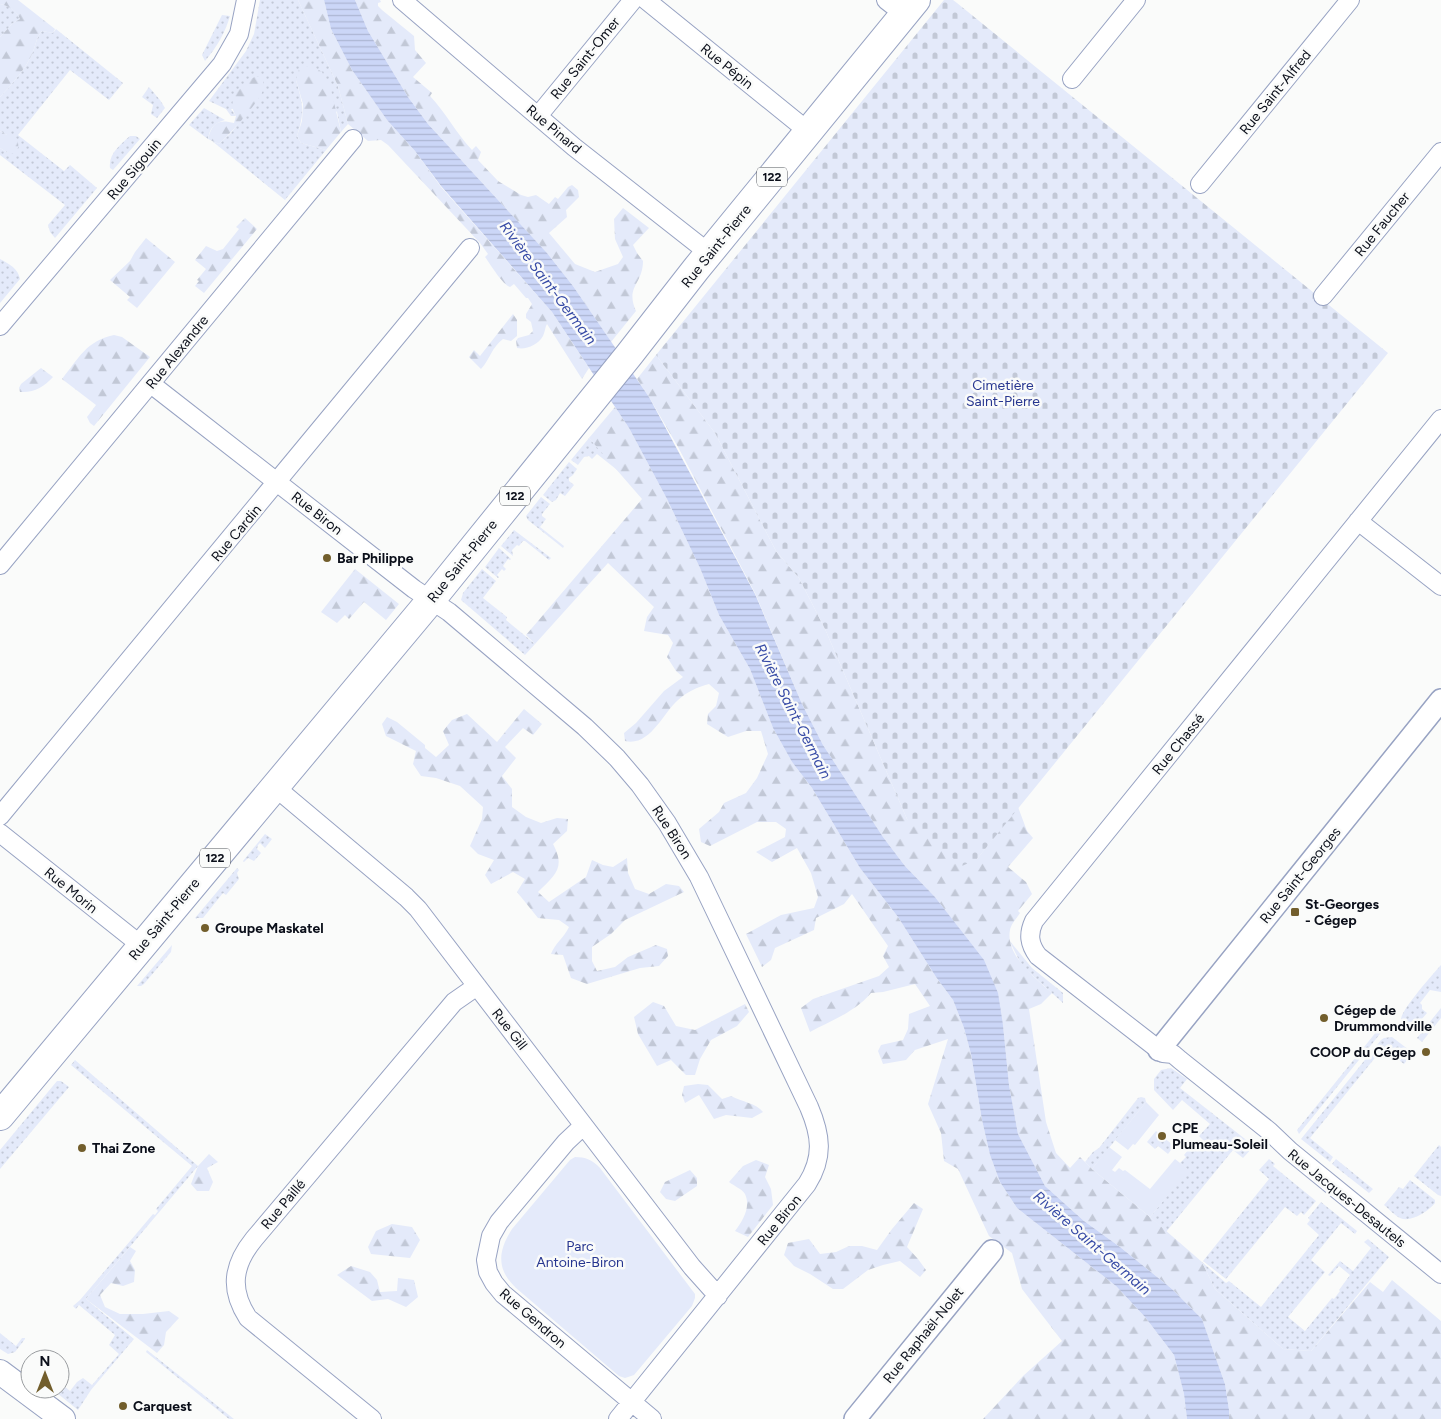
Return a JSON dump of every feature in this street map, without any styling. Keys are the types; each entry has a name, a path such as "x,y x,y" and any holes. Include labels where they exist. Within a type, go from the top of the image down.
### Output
{"main road":[{"name":"Rue Saint-Pierre","path":"0,1116 431,600 709,253 809,132 902,5"},
{"path":"0,1372 62,1419"}],"street":[{"name":"Rue Sigouin","path":"0,326 222,64 240,34 246,0"},
{"name":"Rue Pinard","path":"402,0 582,153 709,253"},
{"name":"Rue Saint-Omer","path":"538,116 632,0"},
{"name":"Rue Pépin","path":"646,0 809,132"},
{"path":"1072,79 1136,0"},
{"name":"Rue Saint-Alfred","path":"1200,184 1350,0"},
{"name":"Rue Alexandre","path":"0,565 353,139"},
{"name":"Rue Faucher","path":"1324,296 1441,152"},
{"name":"Rue Cardin","path":"0,816 470,248"},
{"name":"Rue Biron","path":"150,384 414,589 449,612 585,727 617,758 668,823 699,877 815,1119 819,1154 813,1175 618,1419"},
{"name":"Rue Chassé","path":"1159,1050 1038,956 1031,943 1031,928 1034,921 1441,419"},
{"path":"1358,521 1441,586"},
{"name":"Rue Saint-Georges","path":"1159,1050 1441,700"},
{"name":"Rue Gill","path":"275,786 410,901 426,919 692,1267 718,1296"},
{"name":"Rue Morin","path":"0,833 142,946"},
{"name":"Rue Paillé","path":"372,1419 248,1318 238,1300 236,1289 237,1269 240,1258 254,1239 454,1002 477,986"},
{"name":"Rue Jacques-Desautels","path":"1159,1050 1163,1053 1173,1054 1187,1065 1441,1274"},
{"name":"Rue Gendron","path":"584,1126 566,1142 494,1228 486,1260 488,1272 502,1294 652,1419"},
{"name":"Rue Raphaël-Nolet","path":"855,1419 992,1251"}],"green space":[{"path":"0,0 18,0 55,29 53,33 42,31 27,64 0,97 0,37 13,23 20,19 12,9 0,4"},
{"path":"260,0 298,0 338,86 348,124 341,132 337,112 296,80 302,108 297,136 301,143 326,150 285,200 212,141 219,144 231,133 250,108 231,109 236,116 231,116 226,109 209,101 246,51 254,34"},
{"path":"298,0 324,0 331,29 352,70 387,120 415,151 441,187 552,312 589,368 582,379 547,324 543,336 538,342 528,347 517,348 516,341 518,338 529,335 533,331 531,322 526,318 526,314 532,304 528,298 514,284 510,287 504,282 485,257 488,254 480,243 388,145 381,140 368,141 348,124 338,86"},
{"path":"355,0 380,0 381,2 378,3 378,6 414,36 415,50 426,63 413,77 432,93 430,96 472,150 476,146 481,152 478,160 498,181 521,195 528,197 536,195 549,204 555,197 558,199 572,185 578,190 579,197 566,210 567,217 549,233 575,264 595,272 618,264 623,257 615,239 614,219 623,208 649,228 633,245 643,261 632,296 636,311 611,342 573,286 547,253 428,124 408,97 368,31"},
{"name":"Cimetière Saint-Pierre","path":"944,0 953,0 957,3 1388,353 977,859 962,866 907,819 825,629 799,578 776,551 715,433 656,355"},
{"path":"0,4 12,9 20,19 13,23 0,37"},
{"path":"222,15 230,16 220,40 205,61 202,55"},
{"path":"56,29 123,83 109,100 70,70 18,135 64,171 70,165 97,188 55,238 50,232 48,225 65,205 0,155 0,148 8,153 7,135 0,131 0,97 27,64 42,31 53,33"},
{"path":"311,65 322,72 331,90 341,132 326,150 301,143 297,136 302,121 303,104 296,80 299,69"},
{"path":"256,76 263,78 263,90 256,102 219,144 208,139 214,125 217,123 224,121 234,123 236,116 233,110 234,98 245,83"},
{"path":"149,87 165,108 157,118 151,114 153,105 142,97"},
{"path":"204,108 225,120 213,127 208,139 189,125"},
{"path":"0,131 16,137 18,146 15,154 8,153 0,148"},
{"path":"130,136 136,136 140,139 113,170 110,168 110,163 113,154"},
{"path":"245,218 257,229 204,293 195,286 199,281 197,280 206,269 195,260 206,246 217,251 223,249 239,229 236,227"},
{"path":"146,238 175,262 137,308 127,300 130,297 110,280 130,261"},
{"path":"0,259 15,269 20,279 0,303"},
{"path":"513,314 517,320 517,336 511,341 503,339 499,342 481,369 469,357 474,350 480,356"},
{"path":"114,335 122,337 150,357 94,426 87,417 96,405 62,379 84,351 96,341"},
{"path":"656,355 715,433 776,551 799,578 825,629 907,819 977,859 1018,807 1027,831 1033,838 1008,867 1026,882 1032,894 1018,911 1020,913 1010,930 1010,939 1012,948 1023,966 1052,993 1041,1004 1029,1009 1046,1122 1056,1153 1070,1168 1080,1157 1150,1217 1202,1262 1215,1289 1283,1349 1311,1351 1370,1282 1383,1292 1392,1280 1441,1321 1441,1419 1229,1419 1225,1384 1202,1319 1172,1289 1084,1221 1045,1186 1018,1134 1009,1085 1003,1025 958,927 935,897 905,866 883,837 823,745 802,704 755,593 678,447 637,379"},
{"path":"41,368 53,377 38,389 20,392 21,384"},
{"path":"615,407 629,428 667,499 700,568 719,615 750,669 773,728 792,762 812,788 860,868 898,917 953,1000 964,1028 971,1054 982,1120 990,1155 1000,1182 1017,1208 1116,1286 1145,1317 1174,1355 1184,1394 1187,1419 983,1419 1023,1376 1062,1341 1022,1289 1012,1253 989,1236 958,1169 944,1161 941,1133 928,1104 948,1039 915,1050 906,1060 883,1064 878,1051 881,1045 903,1040 908,1029 909,1014 930,1006 915,984 871,993 850,1011 810,1032 801,1008 813,999 879,976 889,967 883,956 888,946 852,894 844,904 816,918 814,930 775,948 771,960 762,967 746,934 781,915 814,908 818,897 811,873 797,848 772,862 756,852 785,837 786,829 776,822 757,822 710,846 701,842 699,829 719,812 724,803 746,793 757,778 768,754 761,731 746,731 728,737 707,724 708,714 716,706 719,693 709,684 692,690 681,697 655,728 642,739 625,741 624,733 636,723 664,691 683,677 676,671 667,657 673,643 668,635 644,631 647,617 654,607 608,563 535,644 526,635 642,499 589,438"},
{"path":"589,438 621,473 597,454 592,459 589,456 584,457 578,465 571,460"},
{"path":"569,462 577,469 569,478 569,481 574,485 565,496 560,493 556,500 552,502 543,495"},
{"path":"541,497 550,504 542,514 546,519 540,527 564,546 563,548 528,520 526,516"},
{"path":"514,530 551,558 549,560 525,541 512,550 513,556 501,546"},
{"path":"499,548 511,559 508,559 503,566 506,569 504,571 502,569 497,575 498,578 485,567"},
{"path":"355,569 399,604 386,620 364,602 349,619 345,615 337,623 321,612"},
{"path":"482,569 496,581 483,598 507,617 506,620 535,644 525,655 461,600 463,593"},
{"path":"524,709 542,724 533,735 523,728 505,747 516,758 502,776 512,789 512,807 526,817 541,823 557,818 568,819 567,831 553,844 559,859 557,871 538,892 549,902 586,877 592,860 613,867 627,858 628,873 635,889 649,894 666,884 679,886 684,892 625,920 611,934 592,947 592,961 597,971 615,967 628,957 656,945 667,949 668,956 659,966 640,968 587,984 571,978 563,955 551,954 569,927 559,920 538,918 517,892 525,879 513,872 491,884 485,875 494,860 478,854 470,846 482,819 483,807 460,786 436,778 421,776 413,764 416,751 386,736 382,724 387,717 397,722 425,745 425,748 436,757 449,745 443,731 452,720 467,714 497,742"},
{"path":"265,834 272,839 265,848 260,843 258,845 257,849 261,853 254,861 248,858 244,862 243,861"},
{"path":"237,868 239,870 237,873 239,879 226,895 223,893 203,918 195,918"},
{"path":"1009,940 1032,968 1063,993 1063,1003 1022,966"},
{"path":"172,945 171,952 144,984 137,986"},
{"path":"1441,965 1441,992 1430,990 1420,1003 1422,1009 1427,1013 1410,1033 1402,1024 1402,1015 1418,992"},
{"path":"653,1002 664,1006 676,1026 695,1030 745,1004 749,1012 737,1026 711,1040 700,1059 695,1075 686,1075 671,1060 657,1066 638,1034 634,1017"},
{"path":"1441,1008 1441,1018 1422,1042 1417,1038"},
{"path":"1381,1026 1384,1029 1299,1134 1297,1130"},
{"path":"1392,1037 1413,1053 1404,1064 1383,1048 1310,1138 1333,1157 1330,1162 1301,1139 1381,1040"},
{"path":"75,1060 198,1166 86,1299 134,1339 91,1390 78,1410 64,1399 70,1399 70,1391 83,1378 92,1385 119,1354 109,1345 115,1335 79,1305 76,1309 73,1306 153,1214 155,1215 158,1211 156,1209 192,1166 71,1065"},
{"path":"1171,1068 1187,1079 1180,1088 1254,1146 1243,1158 1233,1150 1166,1232 1150,1217 1188,1170 1180,1163 1186,1157 1184,1155 1193,1144 1199,1148 1205,1142 1199,1136 1210,1124 1182,1100 1173,1110 1154,1090 1154,1079 1161,1070"},
{"path":"57,1081 61,1081 69,1087 0,1169 0,1150"},
{"path":"708,1085 722,1099 731,1096 753,1105 763,1112 752,1118 726,1115 714,1119 699,1095 685,1103 682,1095 684,1086"},
{"path":"1138,1098 1145,1098 1146,1102 1092,1169 1085,1162 1099,1148"},
{"path":"1146,1102 1159,1115 1135,1145 1133,1144 1128,1150 1115,1140"},
{"path":"1156,1131 1174,1146 1168,1154 1158,1146 1155,1149 1147,1142"},
{"path":"1439,1145 1441,1147 1441,1196 1414,1176"},
{"path":"1109,1147 1122,1157 1112,1170 1115,1172 1119,1168 1123,1171 1125,1170 1150,1189 1175,1159 1189,1170 1150,1217 1092,1169"},
{"path":"209,1154 218,1162 207,1168 213,1182 209,1191 197,1191 191,1184 198,1166"},
{"name":"Parc Antoine-Biron","path":"575,1157 589,1160 600,1168 695,1294 692,1306 634,1375 625,1378 619,1376 516,1288 502,1267 502,1252 512,1229 570,1160"},
{"path":"1269,1159 1275,1164 1273,1166 1316,1201 1304,1215 1301,1212 1297,1216 1285,1207 1226,1279 1203,1261 1269,1179 1259,1170"},
{"path":"1336,1159 1373,1189 1369,1193 1332,1164"},
{"path":"756,1160 769,1165 765,1177 771,1189 773,1205 748,1237 735,1231 747,1209 747,1199 740,1189 729,1182 743,1166"},
{"path":"690,1170 697,1178 697,1186 675,1201 666,1199 660,1192 665,1182"},
{"path":"1410,1180 1435,1200 1435,1203 1414,1218 1404,1219 1398,1217 1384,1205 1399,1187 1403,1189"},
{"path":"1321,1202 1357,1231 1355,1234 1341,1223 1311,1260 1325,1272 1288,1317 1305,1331 1332,1298 1334,1299 1350,1275 1339,1266 1330,1276 1328,1275 1340,1261 1353,1271 1371,1248 1364,1242 1368,1239 1389,1257 1311,1351 1283,1349 1215,1289 1202,1262 1226,1283 1229,1281 1261,1307 1319,1235 1307,1224 1310,1220 1308,1218"},
{"path":"914,1203 923,1209 907,1247 926,1270 920,1277 900,1261 868,1270 843,1289 833,1289 794,1266 784,1255 788,1243 809,1239 820,1254 836,1252 849,1246 862,1246 877,1250"},
{"path":"392,1224 412,1227 420,1240 410,1258 371,1254 368,1247 376,1231"},
{"path":"130,1247 136,1251 130,1261 135,1270 134,1282 123,1286 111,1283 100,1295 105,1307 120,1314 169,1311 179,1318 166,1332 164,1345 157,1353 86,1299"},
{"path":"351,1266 370,1272 377,1280 380,1292 397,1291 398,1278 414,1280 418,1297 406,1307 388,1299 372,1301 337,1275"},
{"path":"0,1333 16,1346 22,1338 25,1339 15,1352 8,1354 0,1349"},
{"path":"147,1350 234,1419 229,1419 146,1352"}],"water":[{"name":"Rivière Saint-Germain","path":"324,0 355,0 368,31 408,97 428,124 547,253 573,286 649,397 755,594 802,704 823,745 883,837 905,866 935,897 984,960 998,993 1009,1085 1018,1134 1045,1186 1084,1221 1172,1289 1202,1319 1225,1384 1229,1419 1187,1419 1184,1394 1174,1355 1145,1317 1116,1286 1017,1208 1000,1182 990,1155 982,1120 971,1054 964,1028 953,1000 898,917 860,868 812,788 792,762 773,728 750,669 719,615 700,568 667,499 629,428 552,312 441,186 415,151 387,120 352,70 331,29"}],"place":[{"name":"Bar Philippe","path":"327,558"},
{"name":"St-Georges - Cégep","path":"1295,912"},
{"name":"Groupe Maskatel","path":"205,928"},
{"name":"Cégep de Drummondville","path":"1324,1018"},
{"name":"COOP du Cégep","path":"1426,1052"},
{"name":"CPE Plumeau-Soleil","path":"1162,1136"},
{"name":"Thai Zone","path":"82,1148"},
{"name":"Carquest","path":"123,1406"}]}
